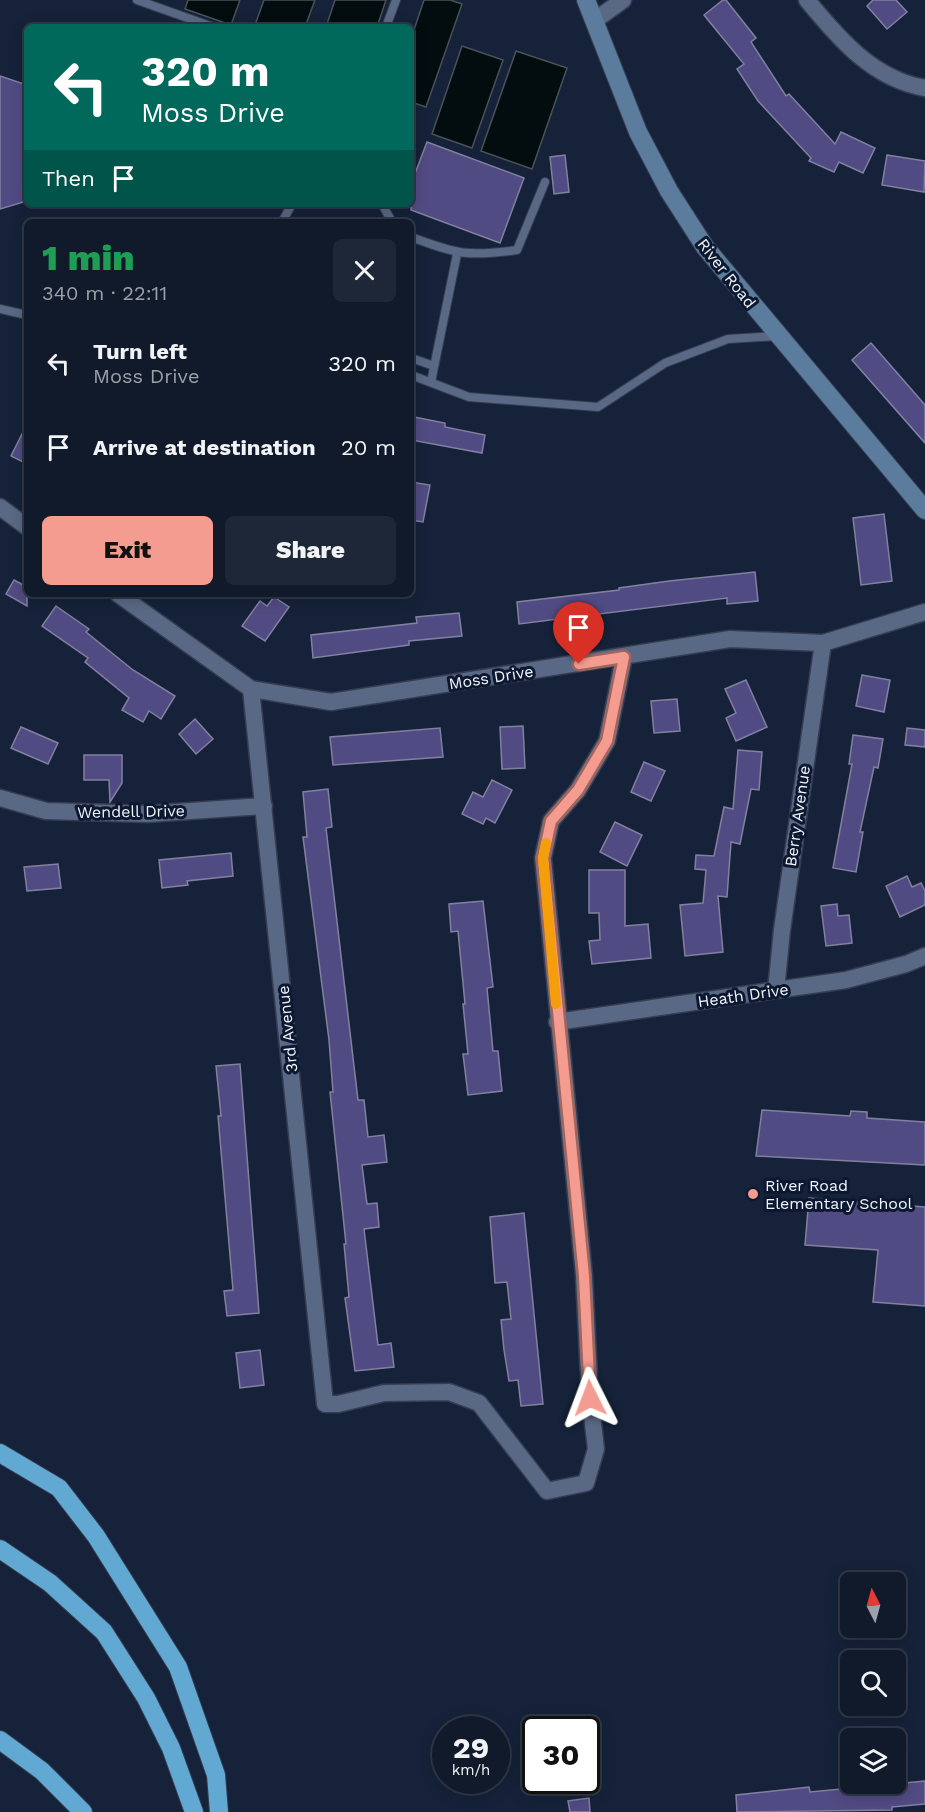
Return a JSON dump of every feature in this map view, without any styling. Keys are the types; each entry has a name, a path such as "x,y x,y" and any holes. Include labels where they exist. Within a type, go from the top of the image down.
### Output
{"highway":[{"path":"0,1453 59,1488 96,1536 178,1667 216,1775 219,1812"},
{"path":"0,1549 50,1583 104,1632 156,1718 171,1748 194,1812"},
{"path":"0,1740 42,1771 82,1812"}],"main road":[{"name":"River Road","path":"586,0 638,132 669,190 705,247 925,510"}],"street":[{"path":"594,21 623,0"},
{"path":"807,0 831,30 870,66 906,85 925,88"},
{"path":"0,507 24,525"},
{"name":"Moss Drive","path":"122,597 251,689 331,702 730,639 823,643 925,612"},
{"name":"Berry Avenue","path":"776,990 782,930 823,643"},
{"path":"557,1022 543,858 551,821 578,790 607,741 624,657"},
{"name":"3rd Avenue","path":"251,689 325,1404 338,1404 384,1393 449,1392 479,1403 546,1491 586,1483 596,1449 590,1398 584,1276 557,1022"},
{"name":"Wendell Drive","path":"0,798 46,811 147,814 264,806"},
{"name":"Heath Drive","path":"557,1022 846,980 906,964 925,956"}],"lane":[{"path":"136,0 204,24"},
{"path":"387,24 396,0"},
{"path":"414,238 457,254 479,255 517,250 545,182"},
{"path":"431,382 457,254"},
{"path":"0,309 24,314"},
{"path":"414,376 469,397 598,407 665,363 728,339 778,336"},
{"path":"414,359 434,366"}],"shaded area":[{"path":"188,0 240,0 231,24 185,9"},
{"path":"264,0 315,0 306,24 255,24"},
{"path":"335,0 386,0 378,24 327,24"},
{"path":"424,0 450,0 462,4 426,107 414,103 414,30"},
{"path":"462,46 503,60 472,148 432,134"},
{"path":"516,51 567,68 532,169 481,151"}],"building":[{"path":"726,0 756,38 751,42 786,96 789,94 835,144 841,132 875,148 863,173 839,162 834,172 809,161 811,158 758,101 737,69 744,64 704,15"},
{"path":"873,0 896,0 907,12 887,29 867,6"},
{"path":"0,76 24,84 24,202 0,209"},
{"path":"427,142 524,178 500,243 411,210 411,207 414,207 414,176"},
{"path":"565,155 569,192 554,194 550,157"},
{"path":"887,155 925,161 924,192 882,185"},
{"path":"871,343 925,405 925,443 852,360"},
{"path":"414,417 445,423 445,427 485,435 482,453 414,441"},
{"path":"24,430 24,462 11,456"},
{"path":"414,482 430,485 423,522 414,520"},
{"path":"884,514 892,581 861,585 853,518"},
{"path":"755,572 758,601 727,604 727,598 519,624 517,602 619,590 619,588 669,581"},
{"path":"14,580 24,585 27,606 6,594"},
{"path":"274,597 289,607 265,641 242,626 260,601 267,606"},
{"path":"56,606 89,629 86,632 133,670 175,696 161,719 149,711 143,722 122,710 129,698 85,662 88,658 42,626"},
{"path":"459,613 462,636 409,641 409,645 313,658 311,635 417,623 416,617"},
{"path":"862,675 890,680 884,712 856,706"},
{"path":"746,680 767,727 736,741 726,718 736,713 725,689"},
{"path":"677,699 680,731 654,733 651,701"},
{"path":"195,719 213,739 196,754 179,734"},
{"path":"523,726 525,768 502,769 500,727"},
{"path":"21,727 58,743 48,764 11,748"},
{"path":"440,728 443,757 333,765 330,737"},
{"path":"907,728 925,730 925,747 905,745"},
{"path":"853,735 883,739 878,768 874,767 860,832 863,832 856,872 833,868 852,764 849,764"},
{"path":"738,750 762,752 759,790 751,789 740,844 731,842 727,897 718,896 723,952 685,956 680,905 703,903 706,870 695,869 696,855 714,856 724,807 733,809"},
{"path":"84,755 122,755 122,783 110,802 109,780 84,780"},
{"path":"644,762 665,771 651,801 631,792"},
{"path":"492,780 512,790 495,823 486,818 483,824 462,814 473,792 483,797"},
{"path":"328,789 332,827 326,828 358,1100 364,1100 368,1137 384,1135 387,1162 362,1165 367,1204 377,1203 379,1227 364,1229 378,1345 391,1343 394,1367 355,1371 345,1298 349,1297 344,1244 346,1244 330,1092 333,1092 329,1040 303,837 307,837 303,792"},
{"path":"615,822 642,835 627,866 600,852"},
{"path":"231,853 233,876 187,881 188,885 162,888 159,860"},
{"path":"58,864 61,888 27,891 24,867"},
{"path":"589,870 625,870 625,926 648,924 651,958 592,964 589,941 600,940 599,913 589,913"},
{"path":"907,876 912,887 921,883 925,891 925,905 900,917 886,886"},
{"path":"483,901 493,987 487,988 493,1051 498,1051 502,1091 468,1095 463,1054 468,1054 463,1004 465,1004 458,931 451,932 449,904"},
{"path":"837,904 838,916 849,915 852,943 826,946 821,906"},
{"path":"240,1064 259,1313 227,1316 224,1291 233,1290 216,1066"},
{"path":"762,1110 850,1116 851,1111 867,1112 867,1118 925,1122 925,1165 756,1156"},
{"path":"809,1198 925,1207 925,1306 873,1302 878,1250 805,1245"},
{"path":"524,1213 543,1404 521,1406 518,1380 509,1381 501,1320 511,1319 507,1282 495,1283 490,1217"},
{"path":"260,1350 264,1385 240,1388 236,1353"},
{"path":"925,1781 925,1804 892,1807 892,1810 737,1812 736,1795 809,1787 810,1792 840,1789 840,1794 906,1794 906,1783"},
{"path":"589,1798 590,1812 570,1812 568,1801"}],"slow traffic":[{"path":"546,843 543,858 556,1004"}],"place":[{"name":"River Road Elementary School","path":"753,1194"}],"route":[{"path":"579,664 624,657 607,741 578,790 551,821 543,858 557,1022 584,1276 590,1398"}]}
